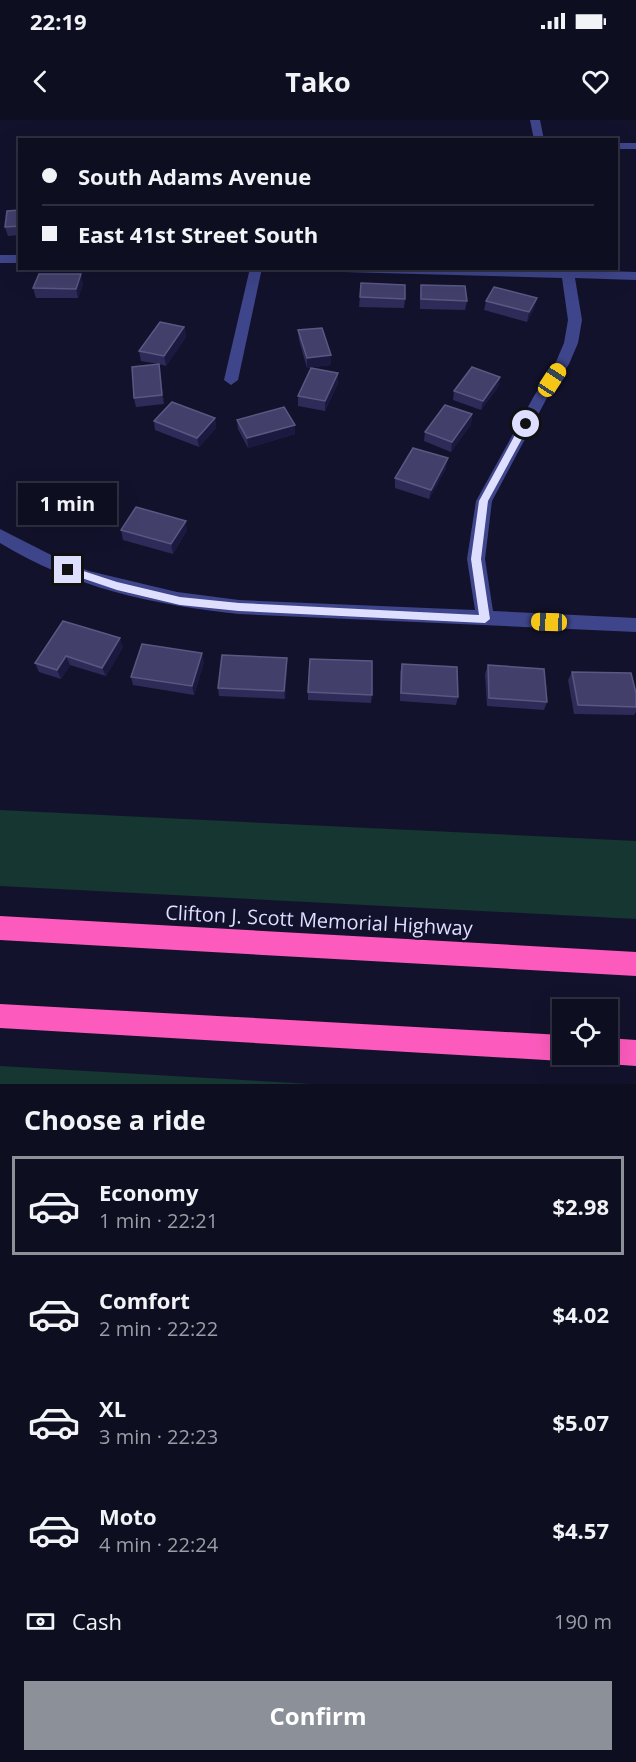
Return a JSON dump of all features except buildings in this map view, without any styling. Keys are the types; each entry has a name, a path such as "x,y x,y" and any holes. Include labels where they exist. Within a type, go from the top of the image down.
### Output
{"highway":[{"name":"Clifton J. Scott Memorial Highway","path":"0,928 636,963"},
{"path":"0,1016 552,1047"},
{"path":"618,1052 636,1053"}],"street":[{"path":"535,120 539,138"},
{"path":"618,146 636,146"},
{"path":"0,259 18,259"},
{"path":"231,380 256,270"},
{"path":"492,270 567,271 636,276"},
{"path":"485,619 476,559 484,501 541,396 562,364 571,342 575,320 567,271"},
{"path":"0,535 13,544 68,570 117,586 180,601 239,607 636,626"}],"green space":[{"path":"0,810 636,841 636,919 0,886"},
{"path":"0,1066 312,1084 0,1084"}],"route":[{"path":"68,570 117,586 180,601 239,607 485,619 476,559 484,501 526,424"}]}
